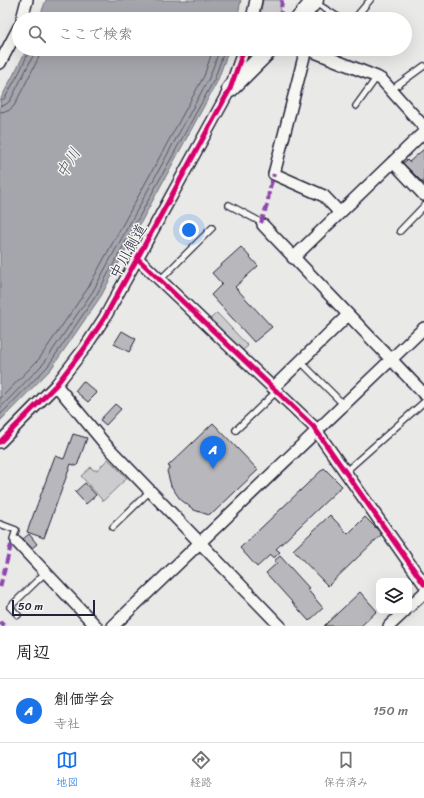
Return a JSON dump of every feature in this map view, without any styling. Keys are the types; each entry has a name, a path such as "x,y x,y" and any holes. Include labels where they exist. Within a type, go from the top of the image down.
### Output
{"street":[{"path":"24,12 27,0"},
{"path":"253,12 256,0"},
{"path":"305,12 315,1"},
{"path":"0,61 12,40"},
{"name":"中川側道","path":"0,442 56,385 84,349 101,323 138,259 230,89 242,56"},
{"path":"230,89 263,56"},
{"path":"305,56 274,174 324,196 340,213"},
{"path":"325,56 377,76 424,127"},
{"path":"293,258 424,132"},
{"path":"393,162 424,195"},
{"path":"263,225 424,394"},
{"path":"138,259 313,426 424,584"},
{"path":"275,389 300,361 348,315"},
{"path":"113,626 424,328"},
{"path":"56,385 105,444 280,626"},
{"path":"13,542 96,626"},
{"path":"412,604 424,593"},
{"path":"394,624 402,614"}],"lane":[{"path":"360,12 370,0"},
{"path":"315,1 331,12"},
{"path":"391,90 424,66"},
{"path":"356,106 377,76"},
{"path":"230,206 257,220 263,225"},
{"path":"400,231 424,206"},
{"path":"160,280 212,228"},
{"path":"300,361 344,405"},
{"path":"236,430 275,389"},
{"path":"345,472 424,402"},
{"path":"113,527 150,491"},
{"path":"0,524 16,530 13,542"},
{"path":"18,615 10,607 45,573"}],"shaded area":[{"path":"263,0 281,0 280,12 260,12"},
{"path":"217,313 248,346 242,351 210,319"},
{"path":"108,459 127,478 103,501 81,476 91,467 93,470 97,470"}],"water":[{"path":"46,0 241,0 238,12 42,12"},
{"name":"中川","path":"23,56 226,56 217,82 101,296 51,369 0,421 0,100"}],"building":[{"path":"424,149 424,184 403,163 407,160 409,162"},
{"path":"241,247 258,266 235,287 272,327 254,342 211,295 222,284 212,273"},
{"path":"122,331 136,339 129,352 114,344"},
{"path":"83,381 97,393 88,402 75,391"},
{"path":"115,404 121,409 106,425 100,420"},
{"path":"213,423 258,470 213,513 212,512 209,515 194,510 180,499 171,486 167,471 170,467 168,466"},
{"path":"73,434 87,438 77,466 71,464 44,538 27,532 55,456 64,459"},
{"path":"324,468 342,486 276,549 280,552 274,558 270,555 257,567 240,548"},
{"path":"85,483 96,495 86,504 75,492"},
{"path":"330,515 348,534 365,517 382,534 328,586 293,550"},
{"path":"29,534 37,544 31,549 22,540"},
{"path":"280,556 309,588 307,589 323,608 309,621 266,573 277,563 274,561"},
{"path":"360,592 376,610 376,612 361,626 324,626"}],"marked path":[{"path":"281,12 282,0"},
{"path":"261,223 268,202 269,191 274,174"},
{"path":"0,587 11,545"},
{"path":"0,622 4,626"}],"cycle path":[{"path":"0,442 56,385 84,349 105,317 230,89 242,56"},
{"path":"138,259 313,426 424,584"}],"place":[{"name":"創価学会","path":"213,469"}]}
